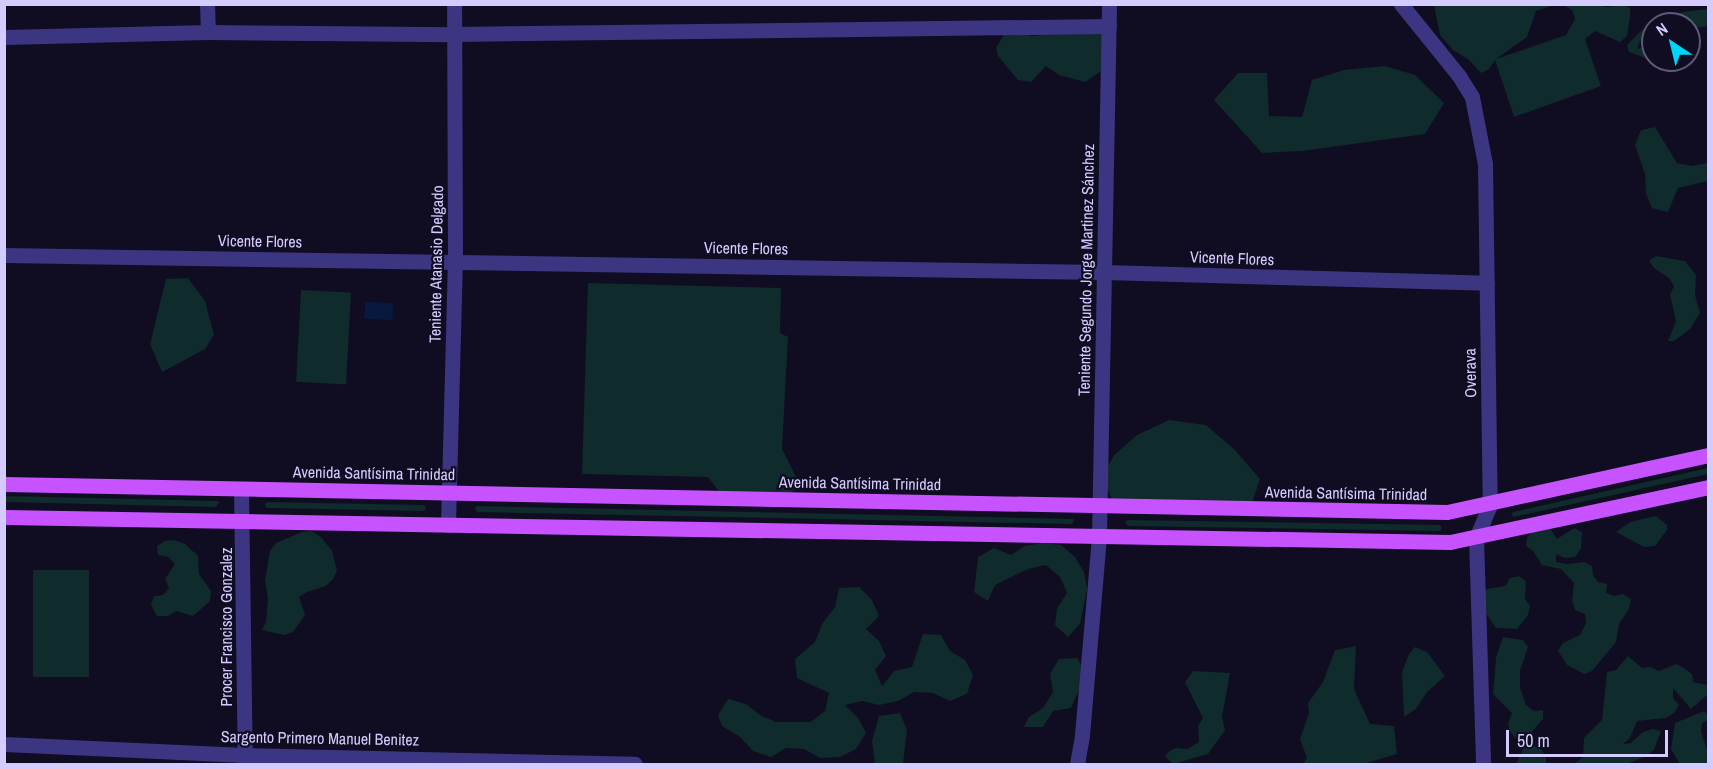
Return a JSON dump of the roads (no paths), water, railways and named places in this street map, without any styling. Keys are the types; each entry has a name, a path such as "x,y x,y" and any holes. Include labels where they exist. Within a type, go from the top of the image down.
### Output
{"main road":[{"name":"Avenida Santísima Trinidad","path":"4,484 1447,512 1490,505 1708,455"},
{"path":"4,517 1450,542 1708,487"}],"street":[{"path":"207,4 208,32"},
{"name":"Teniente Atanasio Delgado","path":"448,525 447,493 456,262 454,4"},
{"name":"Teniente Segundo Jorge Martinez Sánchez","path":"1077,765 1082,735 1099,536 1109,4"},
{"name":"Overava","path":"1401,4 1459,75 1472,97 1485,164 1490,505 1476,538 1483,765"},
{"path":"4,37 208,32 454,34 1109,26"},
{"name":"Vicente Flores","path":"4,255 1104,272 1487,283"},
{"name":"Procer Francisco Gonzalez","path":"241,489 244,521 245,760"},
{"name":"Sargento Primero Manuel Benitez","path":"4,744 245,760 635,764"}],"water":[{"path":"365,302 393,303 392,320 364,319"}]}
